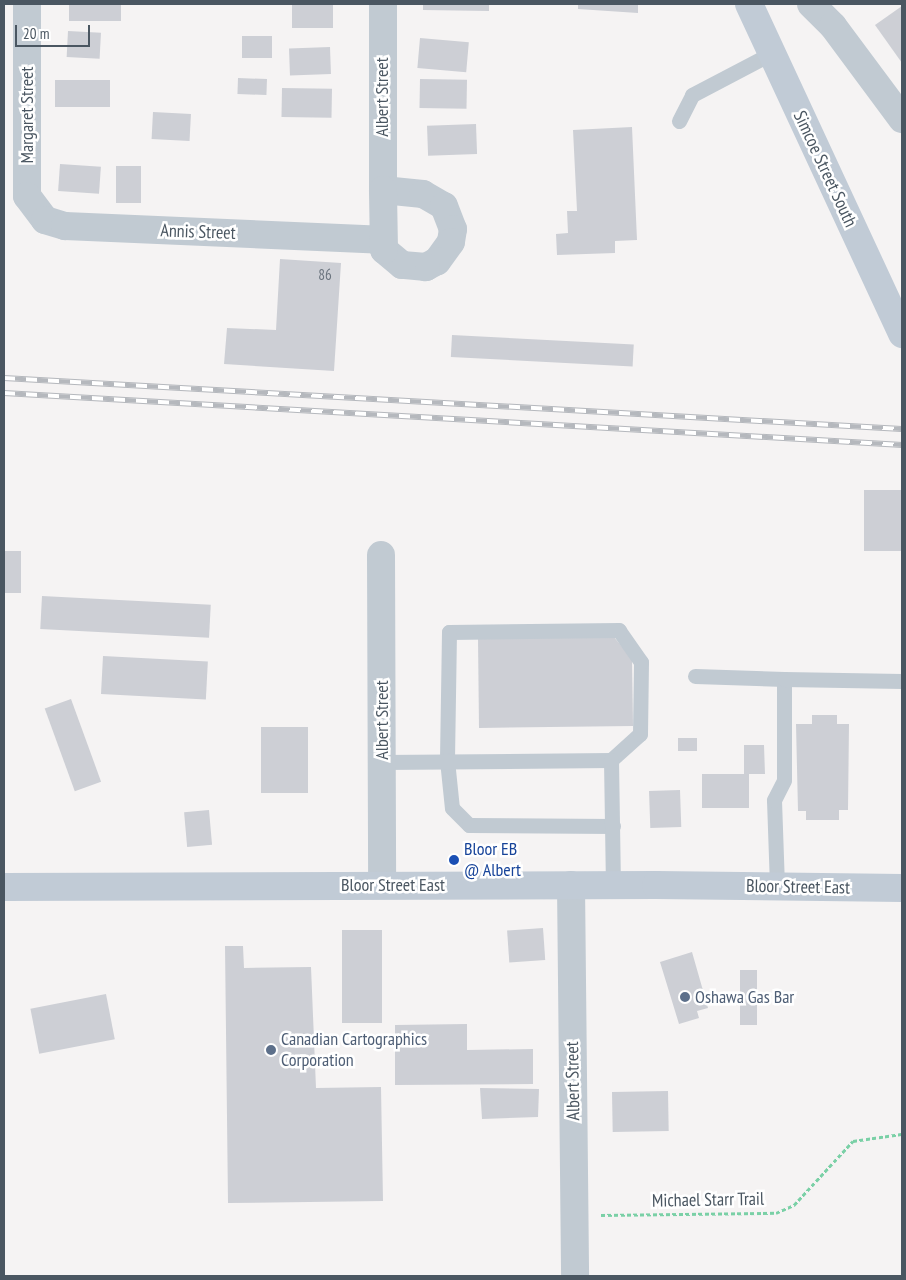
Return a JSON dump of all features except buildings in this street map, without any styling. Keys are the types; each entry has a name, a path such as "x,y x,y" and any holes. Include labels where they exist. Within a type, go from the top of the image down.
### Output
{"main road":[{"name":"Simcoe Street South","path":"749,4 902,334"},
{"name":"Bloor Street East","path":"4,886 613,885 902,888"}],"street":[{"name":"Margaret Street","path":"27,4 15,116 28,196"},
{"name":"Albert Street","path":"381,240 383,190 383,4"},
{"path":"811,4 833,26 902,119"},
{"path":"381,240 384,250 392,259 402,265 426,267 446,253 453,229 444,206 434,198 383,190"},
{"name":"Annis Street","path":"28,196 45,220 65,226 381,240"},
{"name":"Albert Street","path":"381,555 382,885"},
{"name":"Albert Street","path":"571,885 575,1266"}],"lane":[{"path":"679,121 692,95 772,53"},
{"path":"382,762 448,760 611,760 640,734 641,662 619,630 449,632 448,760 452,808 469,824 613,826"},
{"path":"696,676 902,681"},
{"path":"777,886 774,800 784,780 784,679"},
{"path":"611,760 613,885"}],"path":[{"name":"Michael Starr Trail","path":"574,1215 776,1213 794,1205 853,1141 902,1134"}],"railway":[{"path":"4,378 902,429"},
{"path":"4,393 902,445"}],"place":[{"name":"Bloor EB @ Albert","path":"454,860"},
{"name":"Oshawa Gas Bar","path":"685,997"},
{"name":"Canadian Cartographics Corporation","path":"271,1050"}]}
